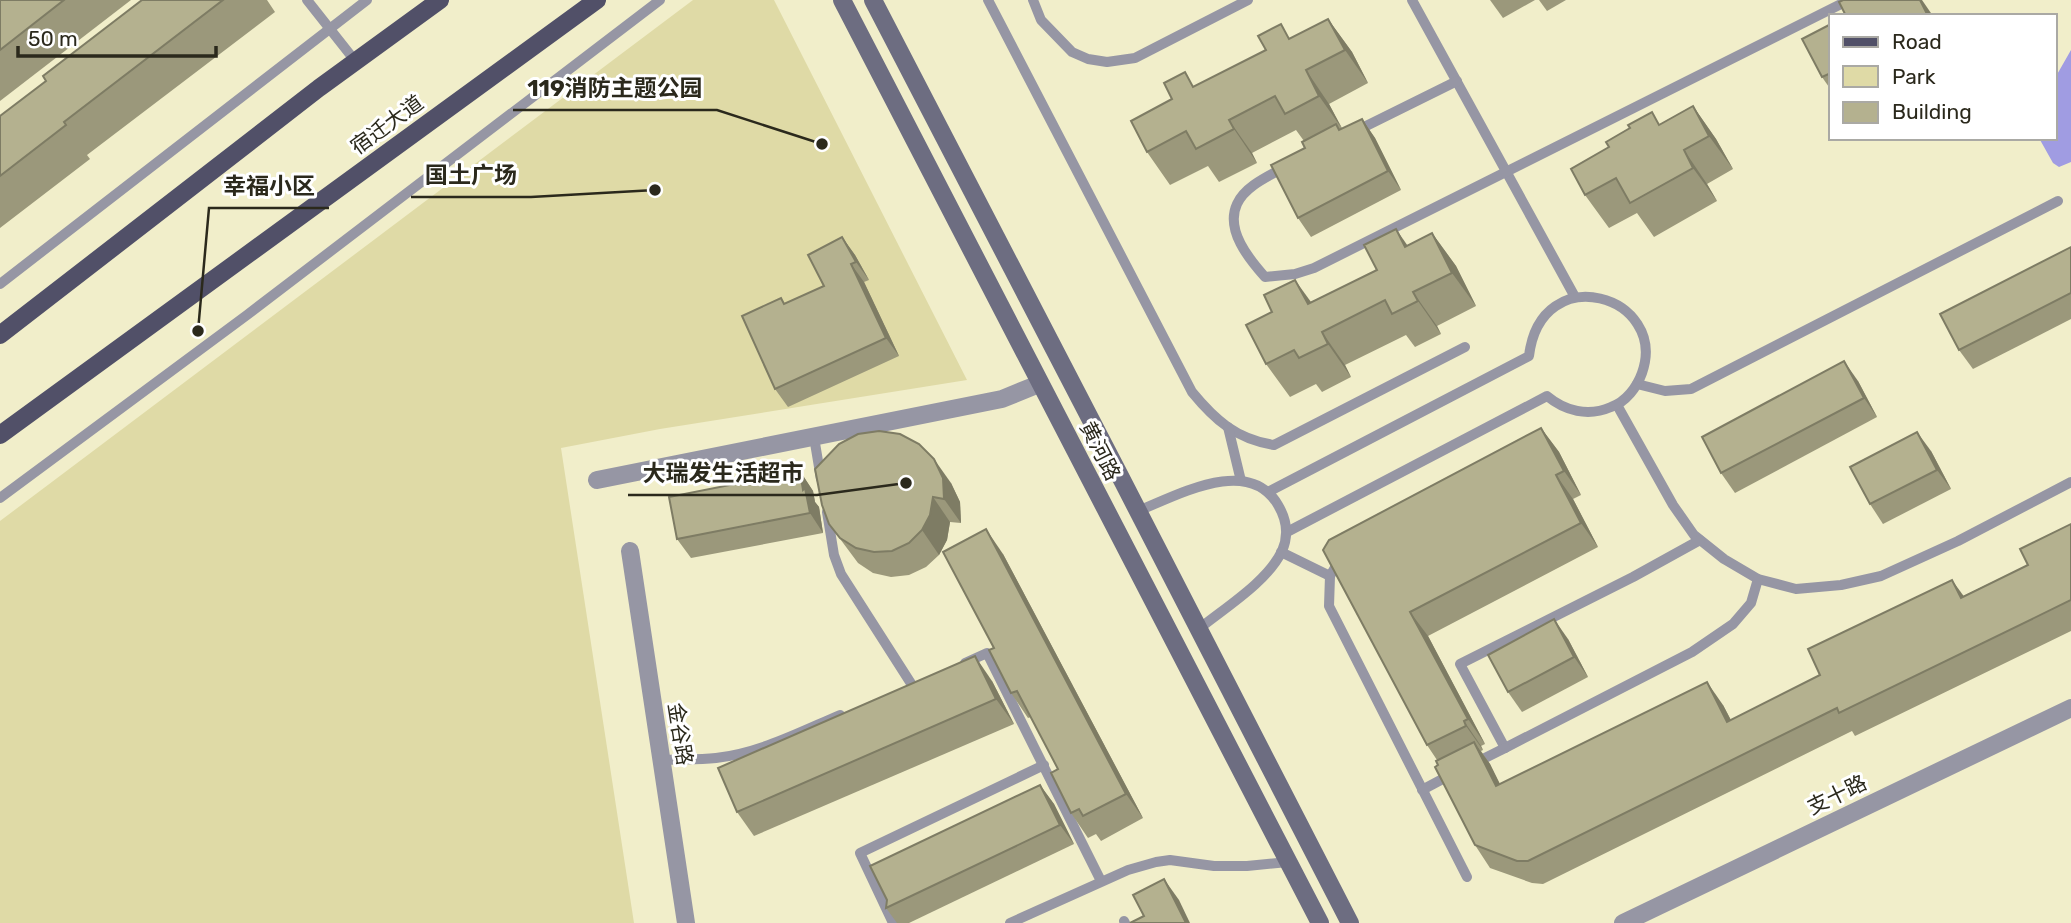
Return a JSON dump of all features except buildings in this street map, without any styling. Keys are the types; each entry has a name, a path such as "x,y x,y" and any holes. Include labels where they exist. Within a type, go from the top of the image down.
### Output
{"main road":[{"path":"0,335 440,0"},
{"name":"宿迁大道","path":"0,435 597,0"},
{"name":"黄河路","path":"842,0 1320,923"},
{"name":"黄河路","path":"873,0 1200,628 1350,923"}],"street":[{"path":"597,480 1002,399 1039,384"},
{"name":"金谷路","path":"630,551 685,923"},
{"name":"支十路","path":"1623,923 2071,708"}],"lane":[{"path":"307,0 356,62"},
{"path":"0,284 367,0"},
{"path":"0,498 247,315 660,0"},
{"path":"988,0 1192,392 1211,415 1254,442 1274,445 1465,347"},
{"path":"1033,0 1041,20 1072,52 1088,59 1107,62 1135,58 1248,0"},
{"path":"1412,0 1575,298"},
{"path":"1294,163 1250,189 1237,203 1234,222 1240,243 1251,262 1265,277 1295,274 1314,268 1845,0"},
{"path":"1342,139 1457,81"},
{"path":"1637,384 1665,391 1691,389 2058,201"},
{"path":"1268,492 1523,360 1529,356 1531,340 1538,325 1546,314 1563,301 1587,296 1607,299 1630,313 1643,335 1645,364 1637,384 1617,405 1595,412 1580,412 1565,408 1546,396 1287,532"},
{"path":"1617,405 1673,505 1694,535 1724,559 1758,579 1796,589 1841,585 1881,576 1958,541 2071,482"},
{"path":"1228,427 1241,481"},
{"path":"814,437 823,489"},
{"path":"1138,511 1201,487 1223,481 1241,481 1263,487 1274,498 1284,516 1287,532 1281,552 1261,579 1200,628"},
{"path":"825,503 834,555 841,574 912,685"},
{"path":"1505,748 1460,664 1633,578 1700,540"},
{"path":"1355,549 1343,555 1329,576 1329,606 1466,877"},
{"path":"1281,552 1329,576"},
{"path":"1422,790 1692,652 1733,624 1751,603 1758,579"},
{"path":"950,669 987,653 1101,881"},
{"path":"900,690 925,680"},
{"path":"662,760 717,758 746,752 850,711"},
{"path":"893,923 860,853 1044,765"},
{"path":"1010,923 1101,881 1156,862 1170,860 1214,866 1247,866 1287,862"}],"green space":[{"path":"693,0 774,0 967,380 660,429 561,448 634,923 0,923 0,521"}],"shaded area":[{"path":"2071,50 2071,162 2059,167 2053,163 2040,140 2057,140 2057,74"}],"place":[{"name":"119消防主题公园","path":"822,144"},
{"name":"国土广场","path":"655,190"},
{"name":"幸福小区","path":"198,331"},
{"name":"大瑞发生活超市","path":"906,483"}]}
